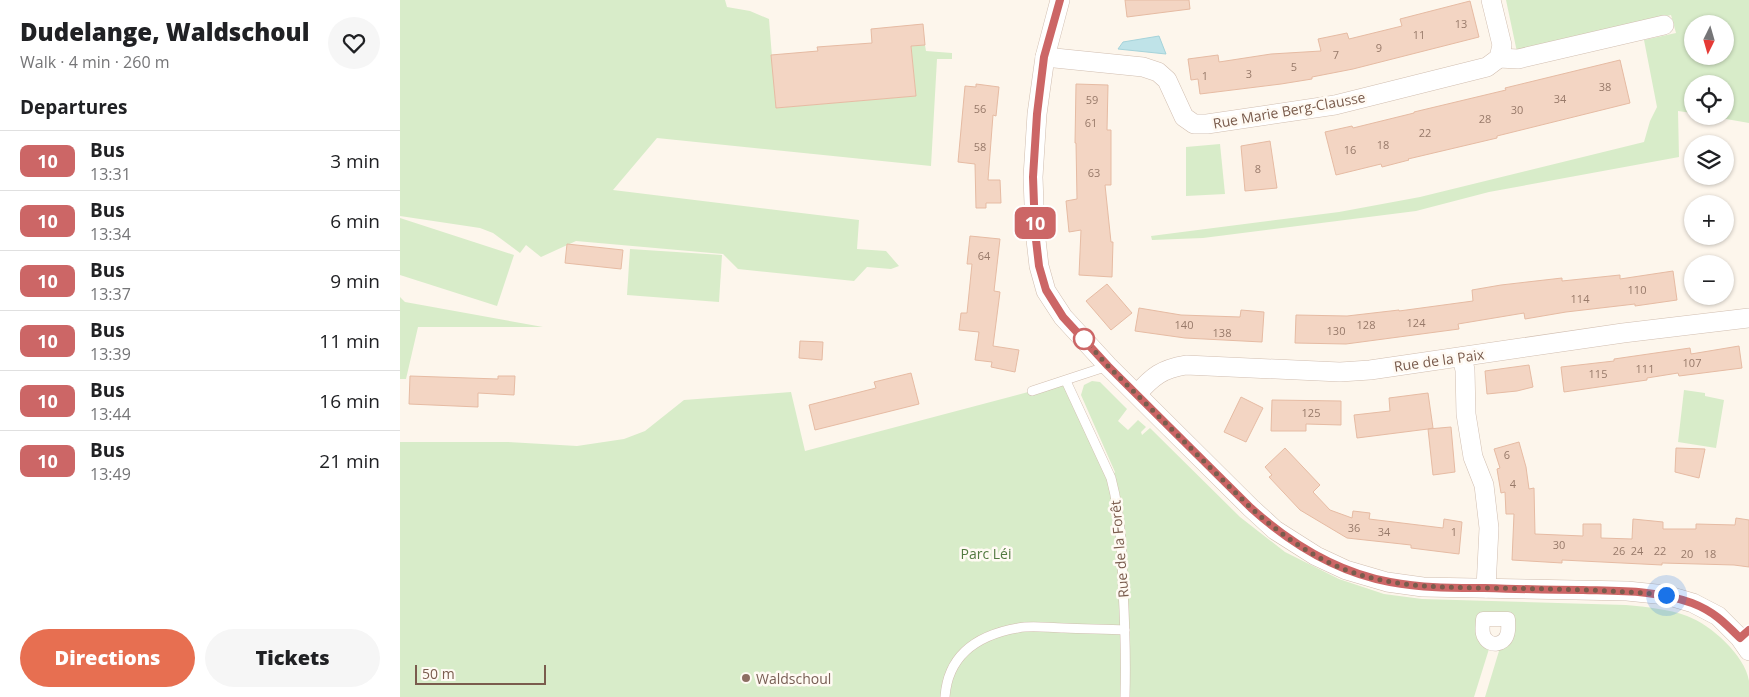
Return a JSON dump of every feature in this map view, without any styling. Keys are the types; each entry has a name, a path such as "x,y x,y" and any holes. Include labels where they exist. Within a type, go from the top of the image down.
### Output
{"street":[{"path":"1060,0 1044,57 1037,114 1033,177 1035,231 1039,266 1046,290 1063,317 1108,366 1251,508 1275,530 1316,556 1346,570 1388,582 1423,587 1627,591 1666,595 1693,603 1718,616 1746,640"},
{"path":"1491,0 1502,45 1499,58"},
{"name":"Rue Marie Berg-Clausse","path":"1044,57 1143,67 1158,72 1167,80 1184,117 1194,124 1207,124 1336,105 1487,67 1499,58 1518,59 1664,25"},
{"name":"Rue de la Paix","path":"1137,394 1158,374 1171,368 1186,365 1340,372 1370,370 1624,333 1749,318"},
{"path":"1462,357 1465,370 1466,414 1473,457 1484,485 1489,528 1486,588"}],"lane":[{"path":"1032,392 1108,366"},
{"name":"Rue de la Forêt","path":"1066,381 1111,478 1116,494 1121,534 1125,630 1125,697"},
{"path":"945,697 945,687 951,668 963,652 984,638 1019,628 1125,630"}],"green space":[{"path":"400,0 725,0 727,7 750,11 769,19 776,108 916,96 911,46 925,45 926,51 952,53 952,59 937,59 931,166 657,138 613,190 859,220 857,249 886,251 899,266 891,269 867,267 854,281 738,269 723,254 576,241 541,257 526,245 520,253 493,233 480,228 400,216"},
{"path":"1506,0 1749,0 1749,123 1734,120 1734,75 1684,75 1684,112 1678,111 1679,157 1489,192 1416,211 1203,238 1152,240 1151,236 1339,212 1420,197 1644,142 1650,121 1657,107 1644,40 1676,33 1671,15 1517,52"},
{"path":"1220,144 1225,194 1186,196 1186,147"},
{"path":"400,218 514,255 497,306 400,275"},
{"path":"630,249 722,255 719,302 627,295"},
{"path":"400,297 405,302 543,327 418,327 406,379 400,379"},
{"name":"Parc Léi","path":"1066,381 1111,478 1115,472 1081,395 1084,385 1092,381 1100,382 1127,409 1118,421 1128,430 1138,420 1146,427 1141,432 1142,435 1150,428 1240,517 1285,552 1339,579 1384,594 1422,599 1626,605 1657,609 1687,616 1706,626 1734,651 1746,671 1749,681 1749,697 1485,697 1499,651 1489,649 1474,697 400,697 400,442 508,442 577,446 624,439 645,431 684,400 791,392 805,451","holes":["1496,619 1508,619 1495,644 1482,633"]},
{"path":"1684,390 1705,393 1705,396 1724,400 1716,448 1678,442"}],"water":[{"path":"1159,36 1166,54 1118,49 1123,42"}],"building":[{"path":"1125,0 1189,0 1190,9 1127,17"},
{"path":"1470,1 1479,37 1353,69 1312,77 1312,79 1281,84 1200,94 1198,79 1191,80 1188,59 1218,55 1219,62 1271,54 1321,51 1318,39 1347,33 1349,39 1402,26 1400,19"},
{"path":"923,24 925,45 911,46 916,96 776,108 771,55 818,51 817,47 872,43 871,29"},
{"path":"1620,60 1630,103 1382,167 1381,164 1336,175 1325,132 1352,126 1353,128"},
{"path":"976,84 999,87 996,116 993,115 988,180 1000,180 1001,203 986,203 986,208 976,208 975,164 958,162 965,86 976,87"},
{"path":"1076,84 1108,85 1107,130 1111,130 1111,185 1105,185 1111,242 1113,242 1112,277 1079,275 1081,230 1069,232 1066,201 1077,199 1075,143"},
{"path":"1270,141 1277,188 1245,191 1241,146"},
{"path":"970,236 1000,239 994,291 1000,292 993,346 1019,350 1015,372 991,367 992,362 975,360 979,332 959,330 961,313 967,313 972,264 967,264"},
{"path":"567,244 623,250 621,269 565,263"},
{"path":"1673,271 1677,300 1566,312 1525,319 1524,313 1458,324 1459,329 1346,344 1295,343 1296,315 1347,316 1399,311 1473,301 1472,290 1501,285 1562,278 1562,281 1620,275 1620,279"},
{"path":"1107,284 1132,313 1111,330 1086,301"},
{"path":"1139,308 1181,315 1240,317 1241,310 1264,312 1262,342 1185,338 1135,331"},
{"path":"800,341 823,342 822,360 799,358"},
{"path":"1739,346 1742,368 1679,376 1678,373 1647,378 1647,380 1564,392 1561,367 1614,361 1614,359 1690,348 1691,354"},
{"path":"1529,365 1533,387 1517,391 1487,394 1485,371"},
{"path":"911,373 919,404 815,430 809,405 876,388 874,382"},
{"path":"410,376 498,379 498,376 515,376 514,395 478,393 478,407 409,404"},
{"path":"1428,393 1433,428 1357,438 1354,415 1390,411 1389,398"},
{"path":"1241,397 1263,408 1246,442 1224,432"},
{"path":"1272,400 1341,401 1341,425 1306,424 1306,431 1271,431"},
{"path":"1451,427 1455,472 1433,475 1428,429"},
{"path":"1519,442 1526,467 1529,489 1534,488 1535,534 1583,536 1583,524 1601,524 1601,538 1632,539 1633,519 1663,522 1663,529 1696,529 1696,524 1735,525 1736,518 1749,520 1749,567 1734,565 1662,563 1662,565 1562,560 1562,563 1512,560 1514,514 1506,514 1505,492 1501,493 1497,469 1500,468 1494,449"},
{"path":"1285,448 1320,485 1313,492 1330,510 1352,518 1353,511 1370,513 1369,519 1443,528 1444,519 1462,522 1459,554 1411,548 1411,545 1347,538 1300,510 1269,477 1272,475 1265,467"},
{"path":"1676,448 1705,449 1699,478 1675,472"}],"bus line":[{"name":"10","path":"1060,0 1044,57 1037,114 1033,177 1035,231 1039,266 1046,290 1063,317 1108,366 1275,530 1316,556 1346,570 1388,582 1423,587 1627,591 1666,595 1693,603 1718,616 1740,638 1749,630"}],"place":[{"name":"Waldschoul","path":"746,678"}],"route":[{"path":"1084,339 1108,366 1275,530 1316,556 1346,570 1388,582 1423,587 1627,591 1666,595"}]}
